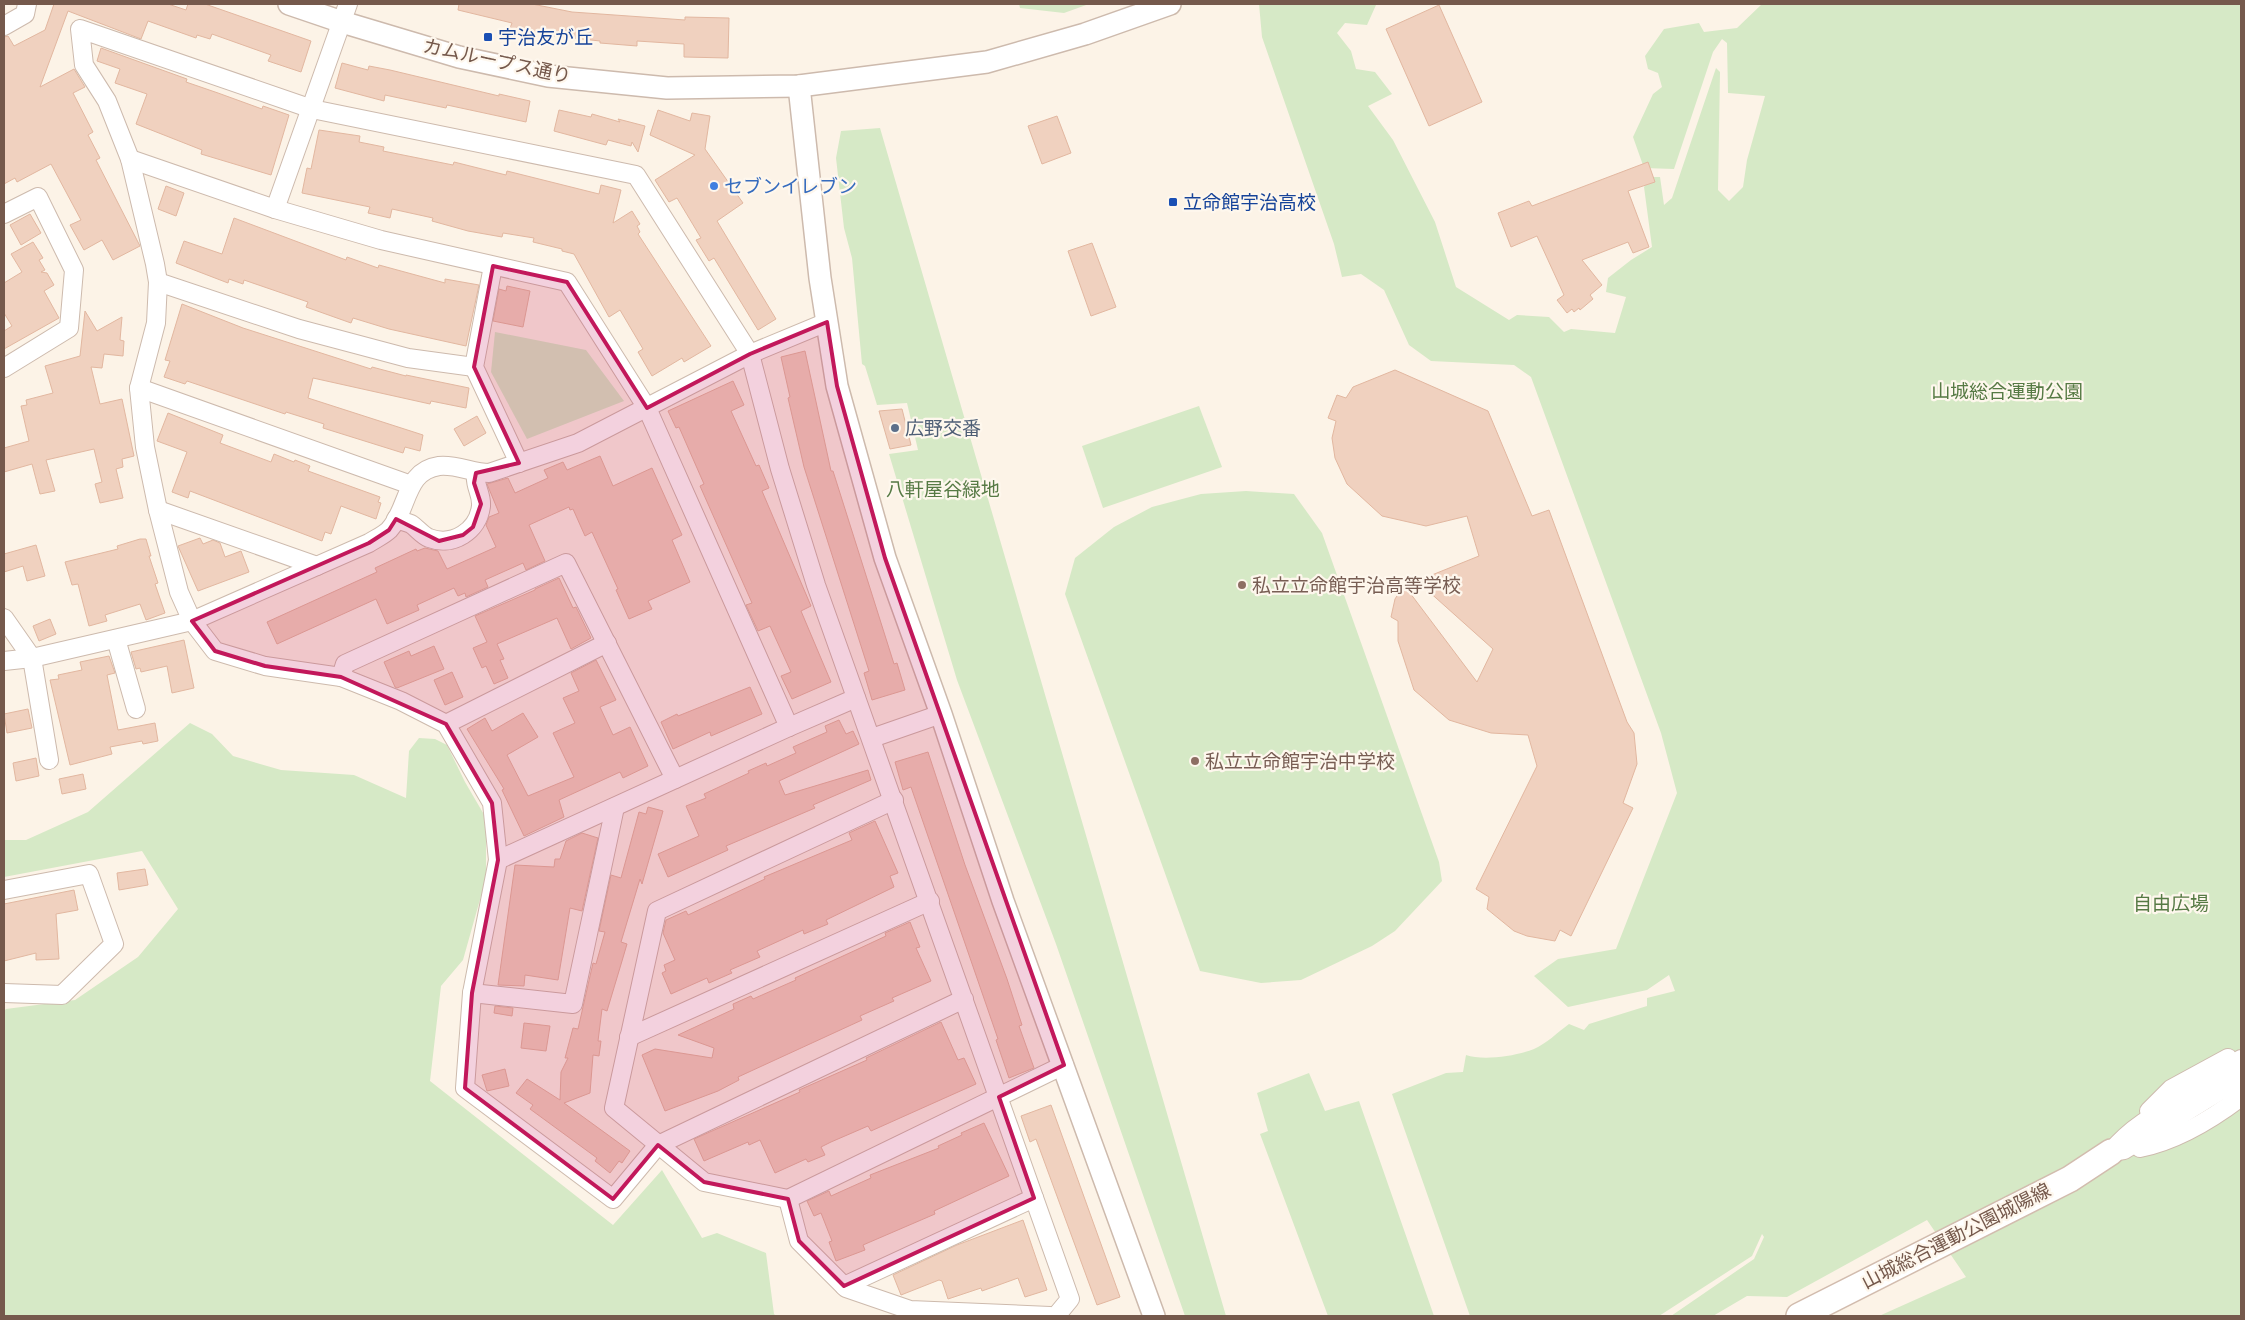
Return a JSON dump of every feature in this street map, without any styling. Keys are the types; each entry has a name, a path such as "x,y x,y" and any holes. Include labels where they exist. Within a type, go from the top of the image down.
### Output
{"main road":[{"name":"山城総合運動公園城陽線","path":"1799,1316 2070,1179 2118,1151"}],"street":[{"path":"4,26 25,14 27,4"},
{"name":"カムループス通り","path":"290,4 345,13 459,57 548,76 667,88 799,86 988,62 1085,34 1170,4"},
{"path":"276,209 345,13"},
{"path":"964,999 658,1145 613,1199 465,1088 472,993 498,860 492,803 446,724 401,701 341,677 265,666 214,651 192,622 179,592 158,510 145,447 139,388 156,323 158,282 130,159 107,101 84,64 80,29 312,109 636,175 750,354 780,470 816,585 930,901 1070,1299 1056,1316"},
{"path":"799,86 820,278 837,386 885,558 1004,901 1154,1316"},
{"path":"130,159 276,209 381,240 567,282 647,408 789,726"},
{"path":"4,214 38,197 74,270 68,328 4,368"},
{"path":"493,266 474,367 519,463"},
{"path":"158,282 299,329 408,358 474,367"},
{"path":"4,661 32,658 192,622 369,543 389,530 411,485 419,475 429,469 441,466 476,473 489,473 578,443 750,354 827,322"},
{"path":"139,388 411,485"},
{"path":"396,519 410,524 427,537 439,541 452,540 463,535 472,527 479,516 481,504 479,492 474,483 476,473"},
{"path":"158,510 317,566"},
{"path":"341,677 345,664 566,563 676,778"},
{"path":"4,618 32,658 49,760"},
{"path":"116,639 136,709"},
{"path":"446,724 607,643"},
{"path":"498,860 789,726 856,698"},
{"path":"872,738 940,714"},
{"path":"894,800 657,911 614,1108 704,1182 788,1199 1064,1065"},
{"path":"472,993 573,1004 615,807"},
{"path":"4,890 89,874 114,944 62,994 4,993"},
{"path":"630,1037 930,901"},
{"path":"2136,1127 2171,1089 2241,1050"},
{"path":"2118,1151 2124,1136 2136,1127 2209,1084 2241,1059"},
{"path":"2118,1151 2241,1078"},
{"path":"2118,1151 2142,1148 2167,1140 2229,1106 2241,1097"},
{"path":"844,1286 1034,1198"},
{"path":"788,1199 799,1241 844,1286 910,1310 1050,1316"}],"highlighted area":[{"path":"493,266 567,282 647,408 750,354 827,322 837,386 885,558 1064,1065 999,1097 1034,1198 844,1286 799,1241 788,1199 704,1182 658,1145 613,1199 465,1088 472,993 498,860 492,803 446,724 341,677 265,666 215,651 192,621 369,543 389,530 396,519 439,541 463,535 473,527 481,504 474,483 476,473 519,463 474,367"}],"green space":[{"path":"1019,4 1089,4 1064,13 1020,8"},
{"path":"1259,4 1376,5 1367,25 1345,23 1337,33 1351,51 1356,69 1375,72 1392,94 1368,106 1393,140 1435,222 1456,287 1509,320 1517,315 1549,317 1564,332 1571,329 1615,333 1626,297 1606,292 1608,278 1652,247 1644,187 1651,177 1660,177 1664,205 1672,198 1716,68 1720,72 1718,190 1729,201 1743,187 1747,160 1765,96 1728,93 1727,43 1722,39 1713,52 1674,169 1644,168 1633,137 1653,94 1662,87 1658,73 1648,69 1645,56 1664,29 1699,23 1704,32 1737,28 1762,4 2241,4 2241,1316 1879,1316 1966,1277 1927,1220 1787,1297 1747,1296 1713,1316 1671,1316 1754,1259 1764,1237 1762,1234 1752,1256 1659,1316 1470,1316 1392,1094 1446,1073 1463,1072 1466,1055 1491,1058 1527,1052 1543,1044 1569,1024 1584,1030 1589,1024 1647,1006 1647,998 1675,991 1669,975 1647,990 1568,1007 1534,976 1558,959 1616,949 1677,793 1661,733 1531,377 1514,365 1431,361 1409,345 1384,290 1361,274 1342,277 1334,244 1262,37"},
{"name":"八軒屋谷緑地","path":"880,128 1226,1316 1185,1316 1056,944 957,680 889,454 918,450 907,403 877,405 865,366 862,364 852,258 844,228 836,158 841,131"},
{"path":"495,332 586,350 624,401 527,439 491,372"},
{"path":"1199,406 1222,467 1103,508 1082,446"},
{"path":"1246,491 1294,494 1322,533 1439,862 1442,881 1395,931 1372,946 1301,980 1261,983 1200,971 1065,594 1075,558 1114,527 1152,507 1201,494"},
{"path":"190,723 212,734 233,756 281,770 354,775 406,798 409,751 419,738 435,739 447,745 465,782 486,818 486,878 463,960 441,986 430,1081 613,1225 662,1170 702,1238 717,1233 766,1253 774,1314 776,1316 4,1316 4,1011 6,1009 75,1000 138,957 178,909 142,851 4,877 4,840 26,840 88,812"},
{"path":"1309,1073 1325,1111 1359,1101 1434,1316 1328,1316 1260,1134 1268,1131 1257,1093"}],"building":[{"path":"54,4 168,4 186,10 188,4 205,4 311,41 301,72 268,61 271,55 212,34 210,39 197,35 196,38 148,21 141,39 68,11 40,87 74,69 85,87 73,93 93,132 88,135 100,158 96,160 140,246 113,260 102,240 84,250 70,225 81,220 51,164 17,182 15,178 4,184 4,37 8,36 14,46 45,30"},
{"path":"459,4 532,4 572,12 685,20 685,17 729,18 728,58 684,57 684,44 637,41 637,46 600,43 600,41 547,35 510,28 512,23 458,10"},
{"path":"1439,5 1482,102 1429,126 1386,29"},
{"path":"101,48 187,79 186,82 262,109 263,106 289,115 271,175 201,154 202,150 136,124 147,94 115,83 120,69 97,61"},
{"path":"342,63 368,70 369,66 390,70 499,96 499,94 530,101 526,122 447,105 446,108 385,95 384,101 335,88"},
{"path":"559,110 591,117 592,114 620,122 618,119 645,126 638,152 632,142 631,146 608,140 606,145 554,131"},
{"path":"658,110 690,121 692,113 710,116 705,149 743,203 717,221 776,319 758,330 714,258 709,261 696,240 701,238 677,198 669,202 655,180 695,155 650,135"},
{"path":"1057,116 1071,153 1042,164 1028,126"},
{"path":"319,130 360,136 359,142 384,147 383,151 453,165 454,162 506,175 507,171 599,194 601,185 621,190 613,223 632,211 640,224 637,226 640,232 638,234 711,346 684,362 682,358 652,376 638,352 643,349 620,310 609,317 574,254 533,242 534,238 503,233 502,237 468,231 432,221 433,218 392,209 390,218 368,213 370,207 302,193 307,168 311,169"},
{"path":"1648,162 1655,182 1628,191 1649,247 1633,253 1628,242 1582,260 1602,285 1590,295 1593,299 1580,310 1579,308 1574,312 1572,309 1567,313 1557,300 1564,295 1537,236 1511,247 1498,213 1529,201 1532,206"},
{"path":"166,186 184,193 176,216 158,209"},
{"path":"30,214 41,233 21,245 10,225"},
{"path":"234,218 346,260 347,257 378,268 379,265 445,283 445,279 479,285 466,346 389,329 353,318 351,323 306,307 308,302 244,280 243,284 229,279 228,283 176,263 184,241 222,254"},
{"path":"33,242 43,258 39,260 45,270 41,272 47,273 54,285 44,291 59,318 4,349 4,331 12,326 4,313 4,283 22,272 11,254"},
{"path":"1092,243 1116,307 1091,316 1068,251"},
{"path":"507,286 530,291 523,327 493,321 499,289 506,291"},
{"path":"182,304 243,328 371,369 372,367 406,376 469,388 466,408 431,401 430,404 313,378 308,398 423,435 420,451 405,447 403,453 323,428 324,424 286,412 285,414 187,381 185,384 164,377 170,361 165,360"},
{"path":"85,311 97,331 122,317 120,340 124,341 123,356 104,354 102,368 91,367 100,404 122,399 134,456 122,459 123,467 116,469 123,498 100,503 95,484 102,482 94,449 46,460 55,491 40,494 32,464 4,472 4,448 29,441 21,406 27,405 26,400 53,393 45,366 80,356"},
{"path":"805,351 831,471 833,471 894,664 897,663 905,690 872,700 864,673 869,671 804,467 788,398 790,397 781,357"},
{"path":"1395,370 1488,411 1532,516 1549,510 1627,722 1634,733 1637,764 1623,803 1633,808 1571,936 1560,930 1555,941 1527,936 1514,931 1487,909 1489,897 1476,889 1537,766 1528,735 1491,733 1449,720 1414,690 1398,641 1398,621 1391,617 1395,599 1404,585 1477,682 1493,649 1417,581 1479,556 1467,516 1426,526 1382,516 1347,484 1335,458 1332,438 1336,421 1328,418 1337,395 1346,398 1353,387"},
{"path":"733,381 744,405 731,411 756,466 759,465 769,488 762,491 811,606 801,611 831,682 792,699 781,676 791,672 770,626 758,631 746,605 752,603 700,486 704,484 679,427 676,428 668,411"},
{"name":"広野交番","path":"902,409 911,445 890,449 879,411"},
{"path":"168,413 223,435 220,443 271,462 274,454 294,462 295,460 310,466 308,471 380,497 378,502 381,503 376,519 341,506 331,534 325,532 322,541 190,491 188,498 172,492 187,452 157,441"},
{"path":"477,416 486,433 464,446 454,429"},
{"path":"600,456 613,486 652,468 682,535 672,540 690,582 648,601 652,609 629,619 616,590 618,589 592,532 585,536 573,509 570,510 569,507 529,525 545,561 526,570 523,563 485,580 488,587 466,597 465,593 458,596 454,588 417,605 419,610 387,624 376,599 277,644 267,622 377,572 375,568 416,549 417,551 425,548 438,551 447,569 496,547 486,525 489,517 499,513 487,484 508,478 515,493 548,478 544,470 563,462 567,470"},
{"path":"200,538 203,544 213,540 220,543 225,557 241,551 249,572 198,591 178,546"},
{"path":"146,539 151,556 149,556 158,583 155,584 165,613 146,620 140,604 105,615 107,621 89,626 78,584 72,585 65,562 118,549 117,546"},
{"path":"36,545 45,576 27,581 23,566 4,572 4,554"},
{"path":"559,578 573,608 576,607 591,638 571,649 557,618 497,644 504,659 500,660 508,678 494,684 486,666 482,668 473,648 487,642 475,616"},
{"path":"50,619 56,634 39,641 33,626"},
{"path":"184,640 194,688 172,693 167,666 141,672 140,668 136,669 131,652"},
{"path":"434,646 444,669 397,688 395,687 384,662 409,651 411,656"},
{"path":"109,656 115,673 107,675 118,730 155,723 158,741 143,744 142,741 110,747 112,754 70,765 50,680 59,679 58,675 82,670 80,662"},
{"path":"596,660 616,700 600,707 613,735 630,727 648,766 623,778 620,772 559,800 564,817 524,836 502,790 504,789 467,729 485,718 492,731 523,713 538,737 507,755 528,796 574,777 553,733 575,723 563,698 579,691 571,673"},
{"path":"452,672 463,697 445,705 434,680"},
{"path":"750,687 762,714 711,736 710,732 673,749 661,722 677,714 678,716"},
{"path":"28,709 32,728 7,733 4,714"},
{"path":"839,720 846,734 853,731 859,744 779,781 785,795 868,770 871,780 813,805 815,808 726,846 728,850 668,877 658,854 699,836 686,806 706,798 704,794 749,773 748,771 766,763 767,766 796,753 793,747 827,732 825,726"},
{"path":"928,752 965,865 1007,979 1022,1025 1019,1026 1034,1068 1009,1078 996,1040 998,1039 911,787 903,790 895,762"},
{"path":"36,758 39,776 16,781 13,763"},
{"path":"83,774 86,789 62,794 59,779"},
{"path":"648,807 663,811 642,884 640,879 621,942 627,944 607,1011 602,1009 598,1041 601,1041 599,1056 593,1055 590,1093 564,1103 630,1151 622,1163 619,1161 610,1173 595,1161 597,1158 530,1109 533,1105 516,1093 527,1079 560,1100 561,1072 568,1058 565,1058 573,1028 578,1029 593,963 596,964 605,932 599,931 611,875 621,878 639,812 646,814"},
{"path":"875,821 898,873 890,876 894,887 826,920 828,924 804,934 803,930 757,951 760,957 730,970 732,973 709,983 707,978 671,994 662,973 666,971 664,965 675,960 663,933 666,920 686,911 688,915 765,879 764,877 852,840 849,833"},
{"path":"582,833 598,838 582,911 570,908 558,980 525,975 524,986 498,985 515,865 554,867 555,859 560,859 566,841"},
{"path":"145,869 148,885 119,890 117,873"},
{"path":"74,890 78,910 56,914 59,959 36,960 36,953 4,961 4,904"},
{"path":"910,922 920,947 916,948 931,981 892,998 894,1001 860,1016 862,1020 738,1077 739,1080 718,1091 665,1111 642,1055 655,1049 712,1058 714,1048 678,1035 734,1009 733,1004 751,996 753,999 796,980 795,978 886,936 885,933"},
{"path":"495,1006 513,1008 512,1016 494,1013"},
{"path":"941,1022 958,1060 964,1058 976,1084 871,1131 868,1126 831,1142 821,1147 825,1155 808,1162 806,1159 775,1173 760,1140 749,1145 748,1142 704,1161 694,1139 800,1092 799,1090 867,1060 866,1058"},
{"path":"524,1023 550,1026 546,1051 521,1048"},
{"path":"505,1069 509,1086 487,1091 482,1075"},
{"path":"1051,1105 1120,1297 1097,1305 1036,1139 1030,1142 1021,1116"},
{"path":"984,1123 1009,1176 934,1211 935,1214 863,1245 865,1250 836,1261 829,1242 832,1241 821,1213 814,1216 807,1201 829,1191 831,1196 871,1178 870,1175 939,1148 938,1146 962,1135 961,1133"},
{"path":"1023,1220 1047,1290 1025,1297 1018,1278 982,1291 981,1288 948,1299 942,1281 939,1280 901,1295 893,1275 957,1245"}],"place":[{"name":"宇治友が丘","path":"488,37"},
{"name":"セブンイレブン","path":"714,186"},
{"name":"立命館宇治高校","path":"1173,202"},
{"name":"広野交番","path":"895,428"},
{"name":"私立立命館宇治高等学校","path":"1242,585"},
{"name":"私立立命館宇治中学校","path":"1195,761"}],"park label":[{"name":"山城総合運動公園","path":"2007,391"},
{"name":"自由広場","path":"2171,903"}]}
